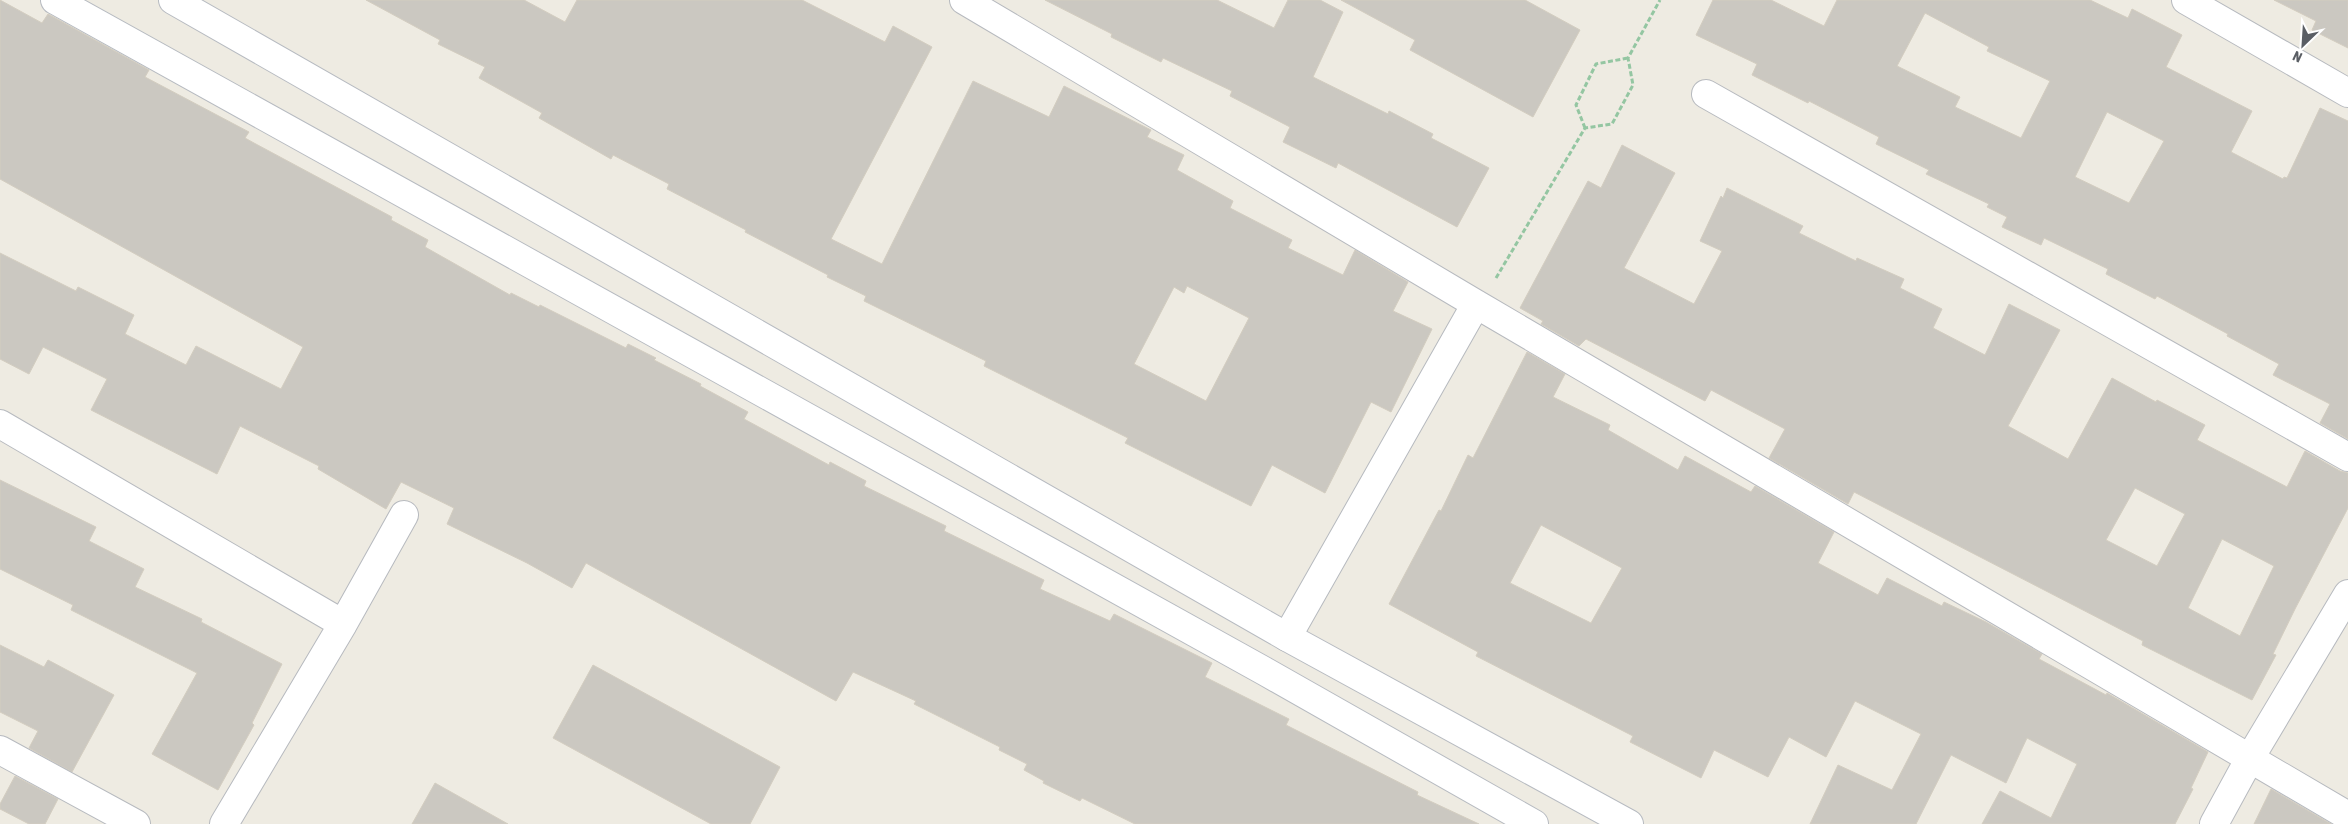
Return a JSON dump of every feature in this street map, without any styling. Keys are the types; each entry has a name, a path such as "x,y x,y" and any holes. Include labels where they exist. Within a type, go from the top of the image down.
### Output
{"street":[{"path":"55,0 1266,672 1534,824"},
{"path":"173,0 1287,637 1629,824"},
{"path":"964,0 1476,304 2348,816"},
{"path":"2186,0 2348,93"},
{"path":"1706,94 2348,457"},
{"path":"1287,637 1476,304"},
{"path":"0,424 343,624"},
{"path":"224,824 343,624 404,515"},
{"path":"2214,824 2250,758 2348,594"},
{"path":"0,750 136,824"}],"path":[{"path":"1585,128 1612,124 1633,85 1628,58 1660,0"},
{"path":"1585,128 1576,105 1596,64 1628,58"},
{"path":"1476,304 1497,276 1585,128"}],"building":[{"path":"0,0 42,23 48,14 149,70 145,77 249,132 245,138 392,217 391,220 428,240 425,247 510,295 511,293 539,307 540,305 626,348 628,344 656,358 654,360 701,384 700,386 748,412 744,419 829,465 830,462 866,481 864,486 946,526 944,531 1044,580 1040,589 1110,621 1114,614 1212,663 1205,677 1289,719 1286,725 1418,792 1417,795 1479,824 1135,824 1082,798 1080,801 1043,783 1044,781 1024,770 1027,764 999,750 1000,747 914,704 916,701 853,672 836,701 586,563 572,588 527,563 447,524 454,508 401,482 386,509 318,469 319,466 240,426 217,474 91,410 107,379 43,347 29,374 0,359 0,253 76,291 78,287 134,315 125,334 186,365 196,346 281,389 303,347 0,179"},
{"path":"366,0 524,0 565,22 577,0 802,0 885,42 893,26 932,47 831,239 882,264 973,81 1049,117 1064,86 1151,130 1147,137 1184,155 1177,170 1233,201 1230,208 1292,240 1288,248 1343,275 1355,250 1408,282 1393,311 1432,329 1391,412 1371,402 1325,493 1272,465 1251,506 1125,443 1128,438 984,366 986,361 864,301 866,296 827,277 828,275 667,189 669,184 613,155 611,159 539,118 542,113 479,78 485,67 438,44 440,40","holes":["1187,286 1249,318 1206,401 1134,364 1174,287 1184,293"]},
{"path":"1045,0 1217,0 1274,28 1288,0 1320,0 1343,12 1313,77 1388,114 1389,111 1433,134 1431,138 1489,168 1457,227 1338,163 1336,168 1283,142 1290,127 1230,96 1232,91 1163,58 1161,62 1111,37 1112,34"},
{"path":"1341,0 1525,0 1580,30 1533,117 1410,50 1415,40"},
{"path":"1713,0 1771,0 1824,26 1837,0 2090,0 2128,18 2132,9 2182,35 2166,67 2252,111 2231,152 2283,179 2284,177 2287,178 2320,108 2348,121 2348,439 2320,423 2330,404 2273,375 2279,364 2157,296 2155,299 2106,274 2108,269 2044,238 2041,245 2002,227 2007,217 1987,207 1989,204 1926,174 1929,170 1876,144 1879,137 1809,101 1808,103 1752,75 1757,64 1696,35","holes":["1925,13 1989,47 1987,51 2050,81 2021,138 1955,107 1960,97 1897,66","2107,112 2164,141 2129,203 2075,177"]},
{"path":"2274,0 2348,0 2348,48 2312,30 2316,21"},
{"path":"1622,145 1675,173 1624,268 1694,304 1722,251 1700,241 1721,196 1723,198 1727,188 1803,226 1799,233 1856,261 1857,258 1904,279 1900,288 1942,309 1933,328 1985,355 2009,304 2060,330 2008,426 2068,459 2112,378 2156,402 2157,400 2205,425 2197,440 2287,487 2305,451 2340,471 2348,473 2348,508 2295,609 2273,654 2276,655 2252,700 2142,645 2143,641 1854,492 1848,504 1769,458 1785,429 1711,390 1705,401 1586,339 1579,346 1541,324 1543,321 1520,308 1588,181 1601,188","holes":["2135,488 2185,514 2157,566 2106,540","2222,539 2274,566 2240,636 2188,608"]},
{"path":"1527,352 1565,374 1553,397 1610,425 1608,430 1678,470 1685,456 1751,492 1755,486 1834,532 1818,563 1878,595 1887,578 1942,606 1944,602 1986,622 2042,654 2039,659 2106,695 2107,693 2208,752 2191,788 2193,789 2175,824 1982,824 2000,791 2051,818 2077,764 2027,738 2006,783 1951,755 1916,824 1810,824 1838,765 1892,790 1921,734 1855,701 1826,757 1789,737 1768,777 1714,750 1701,778 1630,742 1633,736 1476,656 1478,652 1389,604 1439,510 1441,511 1468,455 1473,458","holes":["1541,525 1622,568 1591,623 1510,583"]},
{"path":"0,480 96,527 89,541 144,569 135,587 202,619 201,622 282,664 252,723 254,725 218,790 152,754 197,673 71,610 73,605 0,569"},
{"path":"0,645 44,667 48,660 114,695 72,772 29,748 38,731 0,712"},
{"path":"593,665 780,767 750,824 711,824 553,738"},
{"path":"15,776 58,799 45,824 29,824 0,809 0,804"},
{"path":"435,783 508,824 412,824"},
{"path":"2271,789 2331,824 2254,824"}]}
